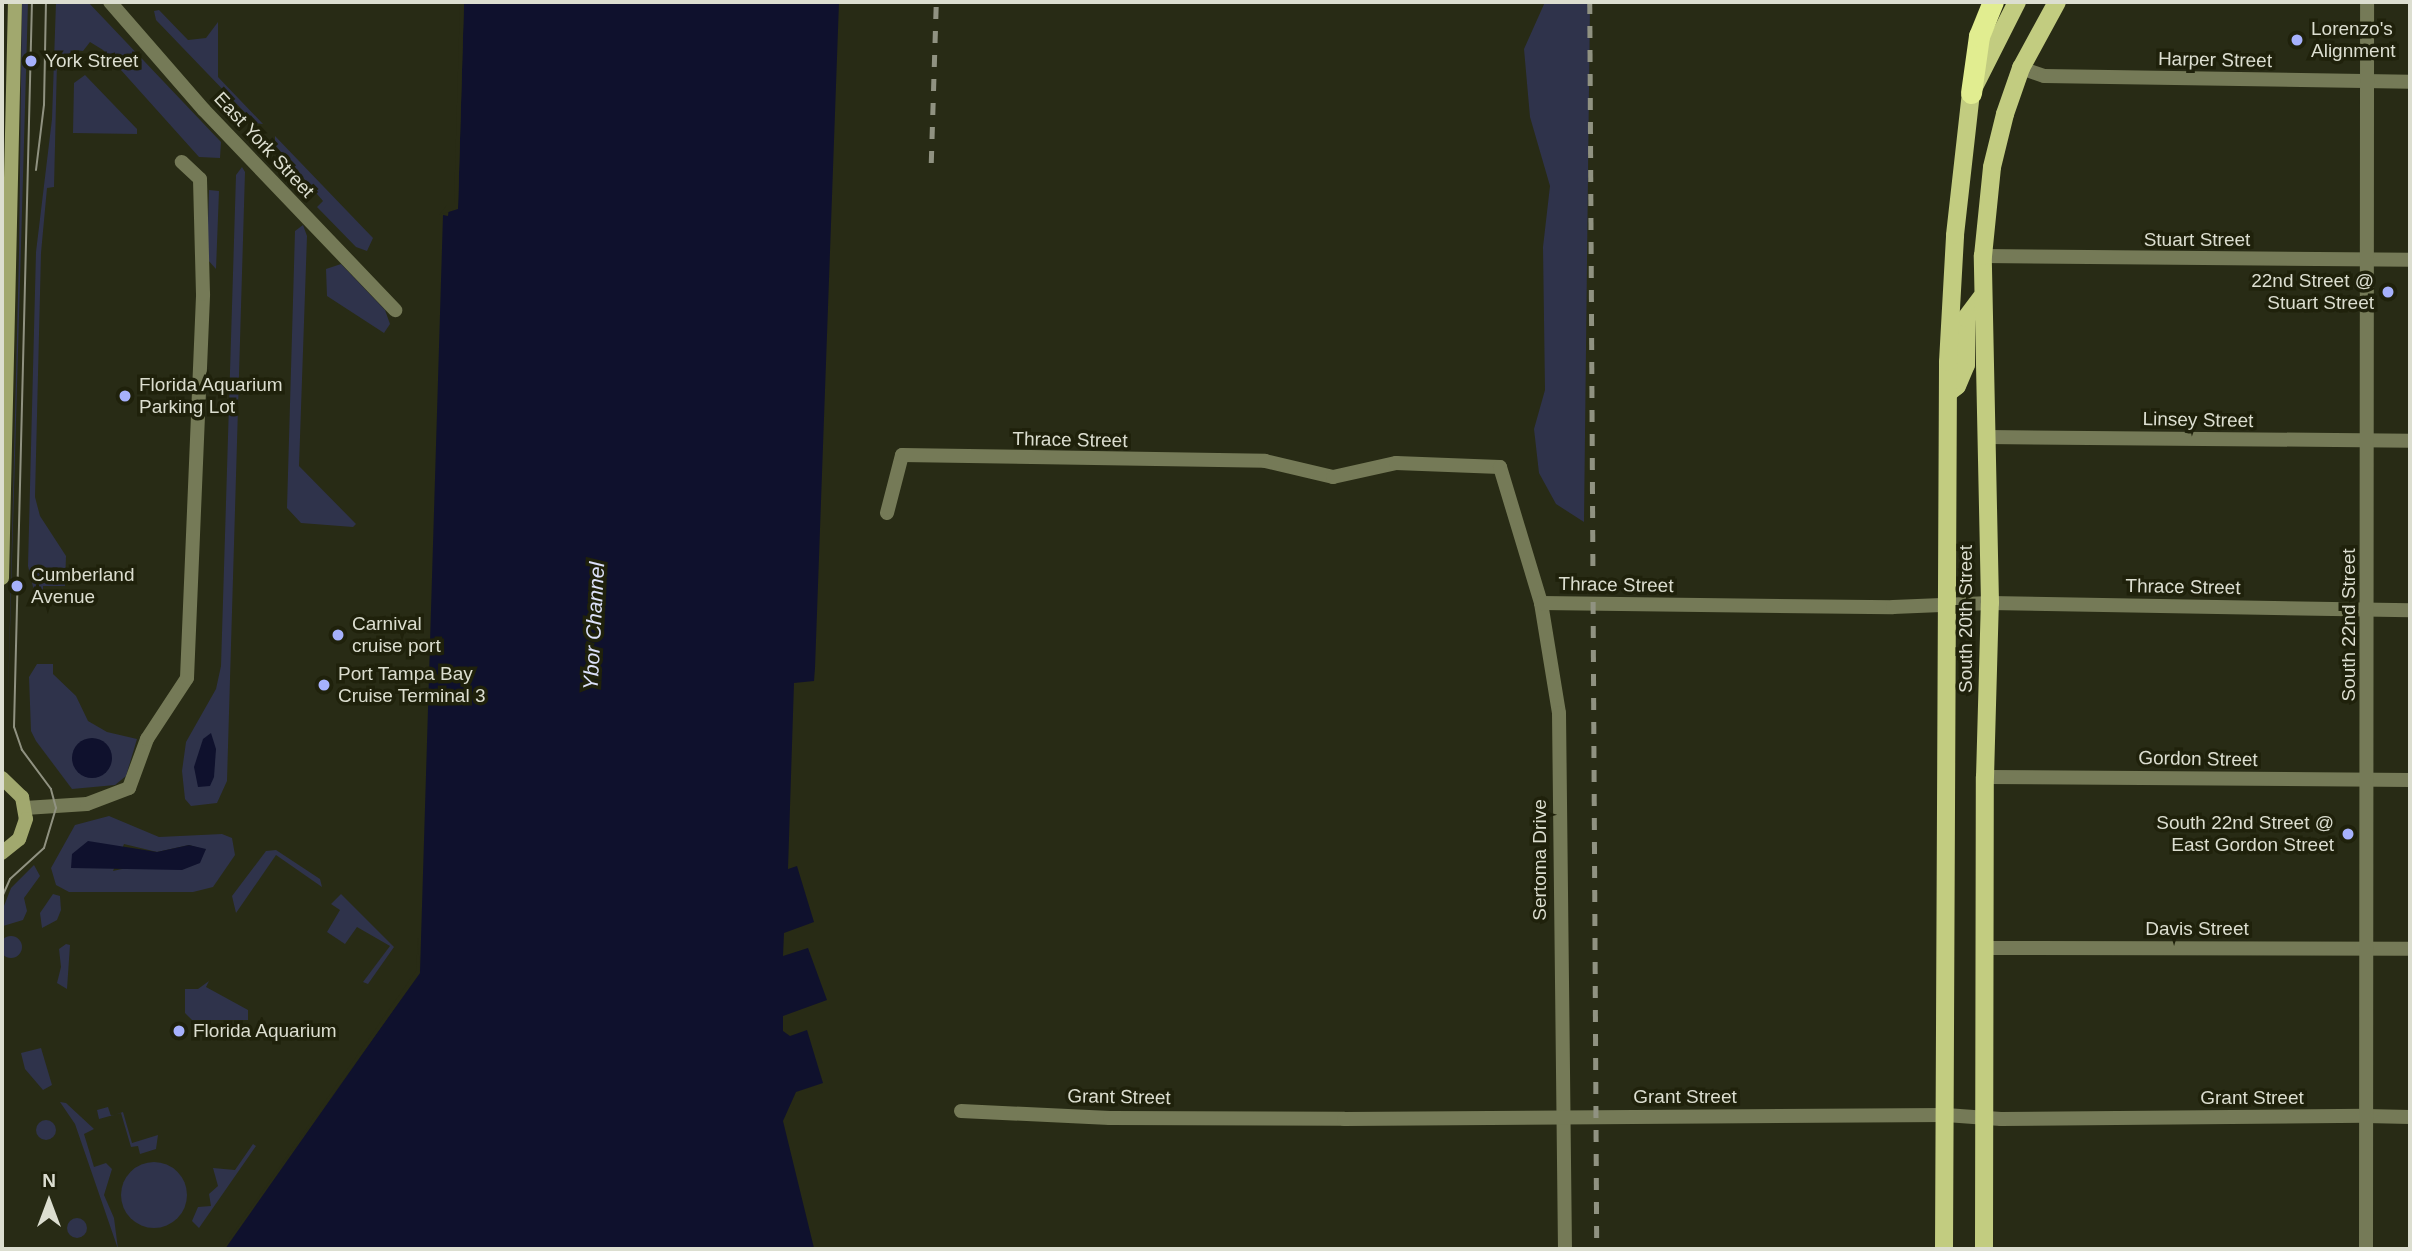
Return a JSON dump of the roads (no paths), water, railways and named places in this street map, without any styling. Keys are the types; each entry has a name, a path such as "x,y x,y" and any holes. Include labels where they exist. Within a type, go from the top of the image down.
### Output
{"highway":[{"path":"1970,93 1979,36 1993,2"}],"main road":[{"path":"2,578 6,281 15,2"},
{"name":"South 20th Street","path":"1944,1249 1948,393 1955,235 1970,93 2017,2"},
{"name":"South 20th Street","path":"1984,1249 1984,777 1990,603 1981,298 1983,256 1992,167 2021,68 2057,2"},
{"path":"1948,393 1957,386 1966,365 1966,318 1981,298"},
{"path":"2,854 24,829 25,808 3,775"}],"street":[{"name":"East York Street","path":"110,2 204,110 396,310"},
{"name":"South 22nd Street","path":"2365,1249 2369,441 2367,2"},
{"name":"Harper Street","path":"2021,68 2044,76 2410,82"},
{"path":"25,808 86,804 129,788 147,739 187,678 203,294 200,179 183,162"},
{"name":"Stuart Street","path":"1983,256 2410,260"},
{"name":"Linsey Street","path":"1986,437 2410,441"},
{"name":"Thrace Street","path":"887,513 902,455 1265,461 1332,477 1396,463 1500,467 1541,603 1893,607 1990,603 2410,610"},
{"name":"Sertoma Drive","path":"1541,603 1559,713 1559,994 1565,1117 1564,1249"},
{"name":"Gordon Street","path":"1984,777 2410,780"},
{"name":"Davis Street","path":"1984,948 2410,949"},
{"name":"Grant Street","path":"961,1111 1110,1118 1946,1115 1982,1118 2410,1117"}],"water":[{"name":"Ybor Channel","path":"464,2 839,2 815,668 814,681 794,683 788,869 797,866 814,922 784,933 783,956 808,948 827,1000 783,1016 783,1031 790,1036 807,1030 823,1083 796,1092 783,1121 814,1248 811,1249 225,1249 420,972 443,215 448,216 449,208 458,208"},
{"path":"211,733 216,749 214,777 210,786 198,787 194,767 203,739"},
{"path":"92,738 100,739 106,744 111,750 111,766 106,772 100,777 92,778 84,777 78,772 73,766 72,758 73,750 78,744 84,739"},
{"path":"88,841 157,852 189,845 206,849 200,863 182,870 71,868 72,854"}],"tram line":[{"path":"2,897 10,879 44,848 56,808 51,789 22,750 14,727 32,2"},
{"path":"36,170 44,105 46,2"}],"railway":[{"path":"931,163 936,2"},
{"path":"1590,2 1597,1249"}],"place":[{"name":"Lorenzo's Alignment","path":"2297,40"},
{"name":"York Street","path":"31,61"},
{"name":"22nd Street @ Stuart Street","path":"2388,292"},
{"name":"Florida Aquarium Parking Lot","path":"125,396"},
{"name":"Cumberland Avenue","path":"17,586"},
{"name":"Carnival cruise port","path":"338,635"},
{"name":"Port Tampa Bay Cruise Terminal 3","path":"324,685"},
{"name":"South 22nd Street @ East Gordon Street","path":"2348,834"},
{"name":"Florida Aquarium","path":"179,1031"}]}
